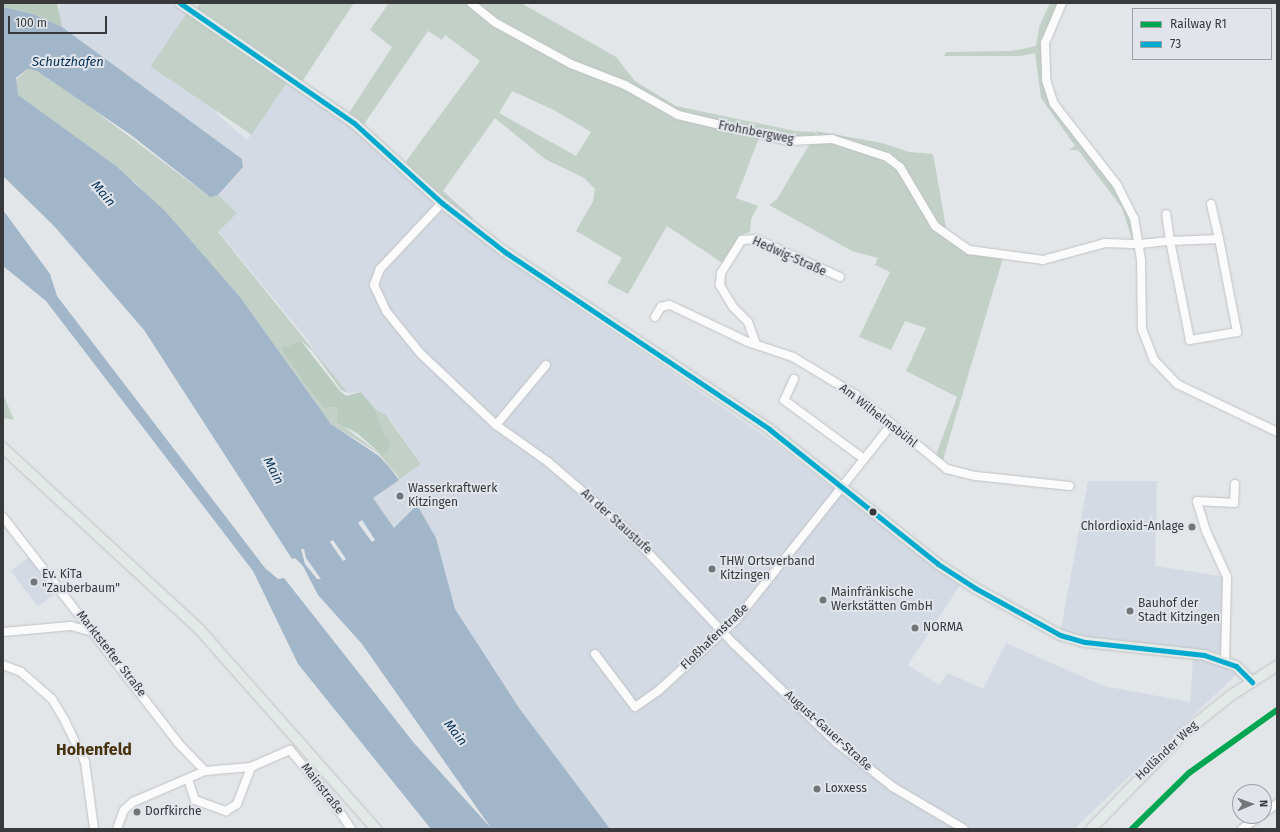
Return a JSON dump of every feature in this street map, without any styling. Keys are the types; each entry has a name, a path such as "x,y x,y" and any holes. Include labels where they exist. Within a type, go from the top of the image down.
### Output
{"main road":[{"path":"180,3 300,84 372,137 442,203 545,281 769,429 938,564 1060,635 1085,642 1204,655 1225,660 1240,669 1252,682"},
{"path":"3,448 200,630 376,829"},
{"name":"Holländer Weg","path":"1091,829 1184,733 1252,682 1277,666"}],"street":[{"name":"Frohnbergweg","path":"471,3 496,23 571,64 625,85 678,115 789,141 832,139 887,157 900,167 935,226 969,250 1043,260 1105,243 1140,244 1219,239"},
{"path":"1062,3 1051,23 1044,49 1049,92 1064,119 1117,185 1134,218 1140,244 1140,312 1154,360 1177,384 1277,432"},
{"name":"An der Staustufe","path":"442,203 380,269 374,290 386,311 421,354 496,425 548,462 624,527 724,630"},
{"path":"1166,214 1190,340 1237,332 1211,204"},
{"name":"Hedwig-Straße","path":"756,344 754,332 733,307 720,279 742,240 756,239 840,278"},
{"name":"Am Wilhelmsbühl","path":"655,317 661,307 670,305 756,344 806,364 856,395 947,469 976,476 1069,486"},
{"path":"496,425 546,365"},
{"path":"794,379 784,400 864,460"},
{"name":"Floßhafenstraße","path":"595,654 635,707 724,630 769,582 841,486 864,460 891,425"},
{"path":"1225,660 1227,577 1206,531 1197,501 1234,503 1234,484"},
{"name":"Marktstefter Straße","path":"3,517 178,743 205,771"},
{"path":"3,632 71,626 93,632"},
{"name":"August-Gauer-Straße","path":"724,630 734,644 863,765 964,829"},
{"path":"3,665 21,672 52,699 65,721 85,762 94,829"},
{"name":"Mainstraße","path":"251,767 290,750 333,802 351,829"},
{"path":"117,829 124,810 133,802 205,771 251,767 237,804 226,811 195,800 188,779"}],"shaded area":[{"path":"61,3 176,3 188,11 217,114 247,140 289,79 346,120 408,177 577,308 773,442 960,585 908,665 939,685 948,673 983,689 1006,643 1104,686 1190,702 1193,658 1219,661 1238,673 1074,829 606,829 522,716 370,495 421,463 390,419 369,406 361,392 348,393 339,385 306,338 218,231 236,213 218,195 243,167 242,159 62,27 58,12"},
{"path":"200,3 354,3 301,83 195,11"},
{"path":"389,3 521,3 616,57 635,81 676,106 795,131 814,132 820,138 795,141 760,135 736,198 758,206 751,219 750,232 740,235 724,264 667,226 628,294 607,283 622,258 576,231 593,201 595,189 584,178 545,159 495,118 443,191 473,218 471,224 404,164 480,61 445,35 442,40 428,31 362,127 347,116 392,47 370,30","holes":["512,91 554,110 591,132 576,156 499,113"]},
{"path":"1050,3 1060,3 1045,35 1047,93 1119,191 1137,234 1133,242 1122,208 1078,150 1069,150 1075,146 1041,98 1035,53 1020,56 944,56 946,52 1012,51 1036,46 1039,27"},
{"path":"188,11 289,79 252,135 151,67"},
{"path":"27,69 37,71 86,104 207,195 218,195 237,213 218,232 348,393 341,390 312,350 301,341 280,348 310,391 324,408 338,407 347,429 382,455 391,441 384,434 375,409 386,415 421,464 400,479 378,453 331,424 240,297 136,183 18,95 15,81"},
{"path":"815,131 882,143 909,152 933,154 948,239 1003,258 942,463 935,458 957,397 906,371 926,328 905,321 891,350 859,337 890,272 875,265 878,258 852,251 769,205 777,199 812,140 821,138"},
{"path":"3,394 14,420 3,418"},
{"path":"1088,481 1157,481 1155,566 1227,577 1226,653 1085,640 1061,629"},
{"name":"Ev. KiTa \"Zauberbaum\"","path":"29,557 56,593 38,607 11,571"}],"green space":[{"path":"3,3 57,3 62,27 33,14 3,7"},
{"path":"301,341 340,391 346,396 361,392 375,409 384,434 391,441 387,453 382,455 357,433 337,423 338,407 324,408 310,391 280,348"}],"water":[{"path":"3,7 33,14 62,27 242,159 243,167 218,195 210,197 131,135 37,71 27,69 16,78 18,95 116,166 165,211 240,297 331,424 379,456 390,468 399,480 373,498 394,528 417,505 436,538 455,609 519,708 610,829 431,829 298,664 253,571 46,301 3,266 3,210 50,274 57,296 265,568 278,579 284,578 414,743 491,828 362,644 318,595 303,566 295,558 292,559 144,330 55,227 3,176","holes":["362,520 375,540 372,542 358,523","333,540 346,559 343,561 330,542","301,549 304,549 306,558 321,579 317,579 305,564"]}],"rail line":[{"name":"R1","path":"1132,829 1189,773 1277,710"}],"transit line":[{"name":"73","path":"180,3 354,123 442,203 505,252 769,429 938,564 975,588 1060,635 1085,642 1204,655 1236,666 1252,682"}],"place":[{"name":"Wasserkraftwerk Kitzingen","path":"400,496"},
{"name":"Chlordioxid-Anlage","path":"1192,527"},
{"name":"THW Ortsverband Kitzingen","path":"712,569"},
{"name":"Ev. KiTa \"Zauberbaum\"","path":"34,582"},
{"name":"Mainfränkische Werkstätten GmbH","path":"823,600"},
{"name":"Bauhof der Stadt Kitzingen","path":"1130,611"},
{"name":"NORMA","path":"915,628"},
{"name":"Loxxess","path":"817,789"},
{"name":"Dorfkirche","path":"137,812"}],"district":[{"name":"Hohenfeld","path":"94,750"}],"water label":[{"name":"Schutzhafen","path":"68,62"},
{"name":"Main","path":"103,194"},
{"name":"Main","path":"273,471"},
{"name":"Main","path":"455,733"}]}
